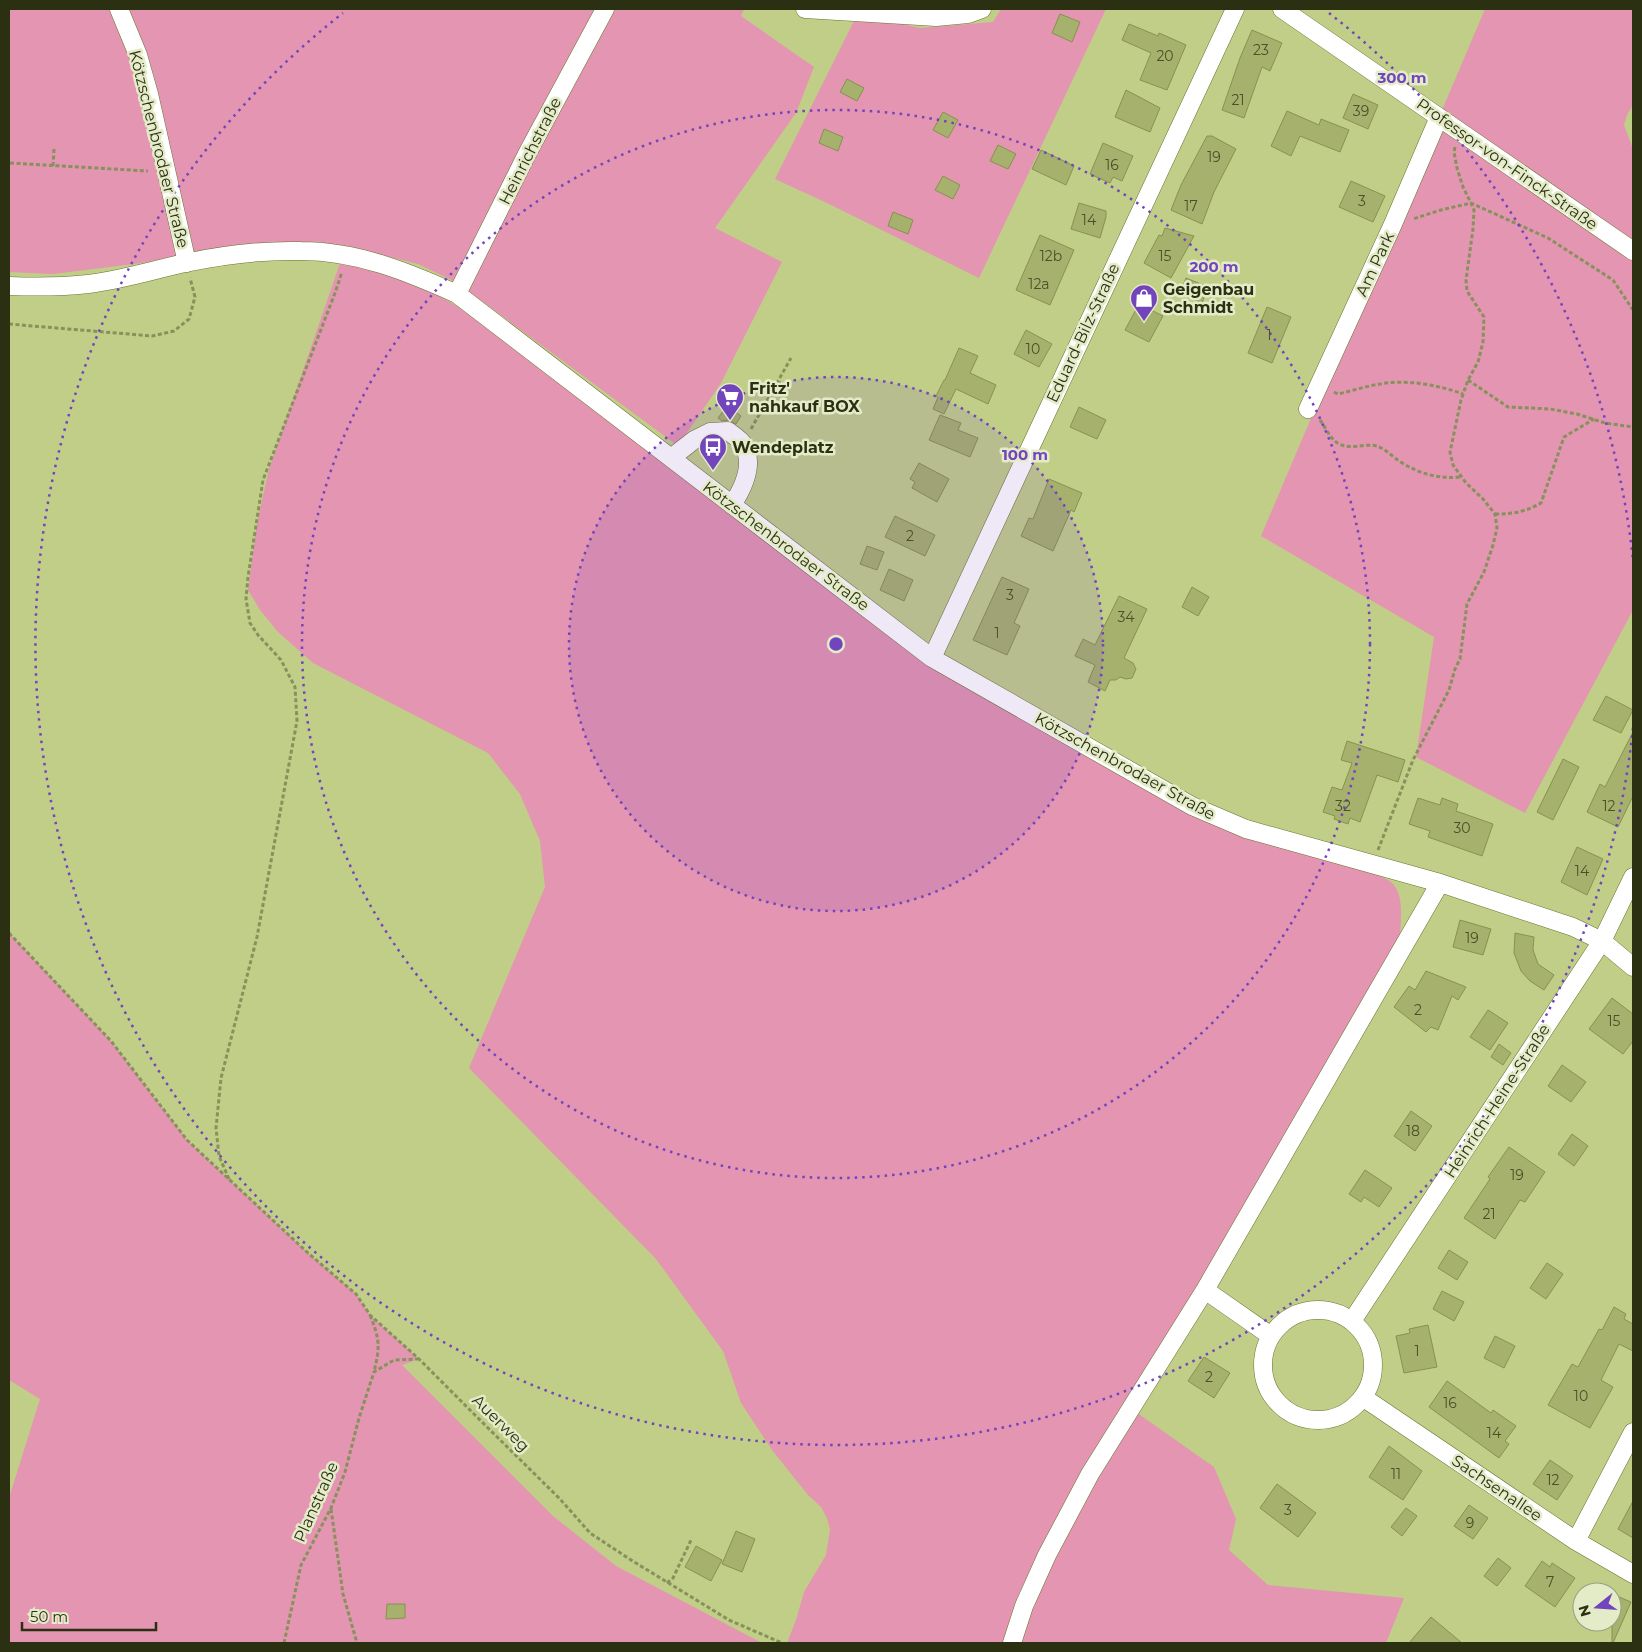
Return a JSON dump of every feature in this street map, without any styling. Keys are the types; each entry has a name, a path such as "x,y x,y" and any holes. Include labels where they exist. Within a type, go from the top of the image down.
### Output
{"street":[{"name":"Kötzschenbrodaer Straße","path":"119,9 138,55 149,94 187,263 261,252 303,250 347,255 403,270 457,294 932,658 1192,806 1246,829 1440,883 1573,927 1602,942 1633,967"},
{"name":"Heinrichstraße","path":"457,294 528,152 606,9"},
{"path":"805,9 936,17 968,14 982,9"},
{"name":"Eduard-Bilz-Straße","path":"932,658 1235,9"},
{"name":"Professor-von-Finck-Straße","path":"1282,9 1633,251"},
{"name":"Am Park","path":"1308,409 1393,224 1439,117"},
{"path":"9,286 62,287 90,284 187,263"},
{"path":"671,458 694,440 710,432 728,431 743,443 749,460 745,482 732,505"},
{"name":"Heinrich-Heine-Straße","path":"1352,1321 1602,942 1633,877"},
{"path":"1012,1643 1024,1606 1047,1556 1090,1474 1205,1290 1440,883"},
{"path":"1205,1290 1271,1336"},
{"path":"1317,1309 1336,1312 1352,1321 1367,1337 1374,1357 1372,1379 1364,1398 1350,1411 1333,1419 1314,1421 1296,1416 1280,1406 1268,1390 1263,1372 1264,1353 1271,1336 1283,1322 1299,1312 1317,1309"},
{"name":"Sachsenallee","path":"1364,1398 1576,1541 1633,1574"},
{"path":"1576,1541 1633,1432"}],"path":[{"path":"1372,864 1413,760 1450,690 1454,668 1460,659 1467,604 1484,572 1497,528 1495,514 1483,498 1461,477 1452,465 1450,452 1454,426 1463,394 1478,362 1483,342 1484,317 1467,292 1466,280 1474,210 1463,186 1454,152 1460,132"},
{"path":"53,166 54,148"},
{"path":"10,163 166,172"},
{"path":"1393,224 1471,203 1548,238 1613,280 1633,310"},
{"path":"230,1182 219,1156 216,1128 221,1078 257,937 297,721 295,686 281,660 258,635 250,623 246,599 248,577 263,480 335,293 347,255"},
{"path":"9,324 152,336 174,331 189,319 195,297 187,263"},
{"path":"743,443 791,358"},
{"path":"1468,380 1508,407 1550,409 1633,427"},
{"path":"1318,387 1338,394 1396,381 1446,388 1463,394"},
{"path":"1308,409 1322,423 1330,436 1338,444 1349,447 1376,446 1414,470 1432,477 1461,477"},
{"path":"1495,514 1513,514 1529,510 1541,503 1564,437 1594,420"},
{"name":"Auerweg","path":"9,933 111,1041 187,1140 230,1182 356,1294 370,1315 419,1359 560,1499 590,1533 667,1583 729,1620 782,1643"},
{"name":"Planstraße","path":"284,1643 301,1565 331,1508 345,1472 359,1418 374,1372 378,1354 378,1336 370,1315"},
{"path":"374,1372 394,1360 419,1359"},
{"path":"331,1508 343,1594 357,1643"},
{"path":"667,1583 673,1578 692,1538"}],"shaded area":[{"path":"9,9 744,9 741,16 814,67 796,113 715,228 782,262 721,383 678,446 456,282 418,264 347,246 296,242 235,246 142,263 53,274 9,272"},
{"path":"1001,9 1106,9 979,278 775,179 855,19 903,24 920,28 993,22"},
{"path":"1485,9 1633,9 1633,105 1624,125 1633,149 1633,240 1631,242 1633,243 1633,610 1525,813 1416,757 1434,637 1261,536"},
{"path":"340,263 389,274 426,289 484,324 917,656 1116,769 1379,876 1393,884 1400,898 1401,906 1400,940 1133,1410 1214,1467 1236,1519 1229,1550 1268,1585 1404,1598 1386,1643 787,1643 804,1592 826,1555 830,1530 827,1518 821,1507 808,1495 772,1450 741,1403 723,1351 656,1259 469,1068 545,887 540,841 520,794 488,753 313,663 278,632 260,610 248,590 257,523 269,469"},
{"path":"9,933 111,1041 187,1140 308,1253 356,1294 370,1315 419,1359 402,1365 553,1516 616,1566 762,1643 9,1643 9,1498 40,1399 9,1380"}],"building":[{"path":"1060,14 1080,22 1072,42 1052,33"},
{"path":"1129,24 1158,36 1159,33 1186,45 1167,90 1140,80 1151,53 1122,40"},
{"path":"1252,30 1282,43 1270,71 1262,67 1244,118 1222,110"},
{"path":"847,79 864,88 857,101 840,92"},
{"path":"1126,90 1160,108 1150,132 1115,117"},
{"path":"1353,94 1378,105 1368,129 1343,118"},
{"path":"1287,111 1319,125 1321,119 1349,130 1340,152 1300,136 1291,156 1271,146"},
{"path":"943,112 958,120 948,138 933,130"},
{"path":"824,129 843,137 838,151 819,143"},
{"path":"1207,136 1212,136 1236,149 1214,192 1202,224 1171,210 1181,185"},
{"path":"1103,143 1133,156 1122,181 1113,177 1110,183 1090,174"},
{"path":"998,145 1016,154 1008,169 990,161"},
{"path":"1041,150 1074,166 1066,185 1032,169"},
{"path":"943,176 960,185 953,199 935,190"},
{"path":"1351,181 1385,196 1373,222 1339,207"},
{"path":"1079,203 1106,211 1100,238 1071,229"},
{"path":"893,212 913,220 908,234 888,226"},
{"path":"1165,228 1194,236 1171,278 1144,263 1159,235 1162,236"},
{"path":"1040,235 1074,250 1050,305 1016,290"},
{"path":"1186,278 1208,287 1202,303 1180,294"},
{"path":"1139,304 1163,316 1149,342 1125,330"},
{"path":"1267,307 1291,317 1272,363 1248,353"},
{"path":"1026,330 1052,344 1039,367 1014,354"},
{"path":"959,348 978,356 970,373 996,385 988,404 956,389 944,414 933,409 938,397 936,396"},
{"path":"727,406 741,416 736,424 728,420 722,421 718,418"},
{"path":"1079,407 1106,420 1097,439 1070,427"},
{"path":"940,415 961,423 958,430 978,438 970,457 929,440"},
{"path":"919,463 949,479 937,502 912,488 915,482 910,479"},
{"path":"1049,479 1082,493 1074,512 1071,510 1053,551 1021,536 1029,518 1033,519"},
{"path":"895,516 935,535 925,556 885,537"},
{"path":"867,546 884,552 877,570 860,564"},
{"path":"889,569 913,580 904,601 880,590"},
{"path":"1002,577 1029,589 1014,623 1020,626 1007,655 973,640"},
{"path":"1192,587 1209,597 1198,616 1182,607"},
{"path":"1119,596 1147,609 1124,658 1133,663 1136,669 1132,678 1120,677 1116,680 1110,680 1105,691 1088,682 1095,665 1075,656 1083,639 1095,645"},
{"path":"1606,696 1633,710 1621,733 1593,720"},
{"path":"1633,732 1633,796 1618,827 1587,812 1600,784 1605,787"},
{"path":"1347,741 1405,760 1398,782 1377,775 1360,822 1350,818 1348,824 1334,819 1335,816 1323,812 1332,787 1342,790 1352,763 1341,760"},
{"path":"1563,759 1579,767 1553,820 1537,812"},
{"path":"1418,798 1440,805 1442,798 1458,804 1456,811 1493,824 1482,856 1428,837 1430,831 1409,824"},
{"path":"1577,847 1603,859 1587,895 1561,882"},
{"path":"1460,920 1491,929 1483,955 1453,947"},
{"path":"1515,933 1534,937 1533,950 1538,964 1554,975 1544,990 1530,981 1521,971 1514,953"},
{"path":"1426,971 1466,987 1458,1000 1452,996 1438,1030 1431,1027 1426,1032 1394,1007 1409,986 1415,990"},
{"path":"1612,998 1633,1014 1633,1041 1623,1054 1589,1029"},
{"path":"1488,1010 1508,1023 1490,1050 1470,1037"},
{"path":"1499,1044 1511,1053 1503,1065 1491,1057"},
{"path":"1562,1065 1586,1082 1571,1102 1548,1086"},
{"path":"1411,1111 1432,1126 1415,1151 1394,1136"},
{"path":"1572,1134 1588,1146 1574,1166 1558,1154"},
{"path":"1509,1147 1545,1172 1525,1202 1520,1200 1495,1239 1464,1218 1490,1179 1488,1177"},
{"path":"1365,1170 1392,1188 1379,1207 1364,1197 1361,1202 1349,1194"},
{"path":"1449,1250 1468,1262 1457,1280 1438,1268"},
{"path":"1547,1263 1563,1274 1546,1299 1530,1288"},
{"path":"1442,1291 1464,1302 1454,1321 1433,1309"},
{"path":"1614,1307 1626,1314 1624,1319 1633,1324 1633,1351 1619,1344 1601,1380 1613,1387 1590,1428 1548,1405 1572,1364 1578,1367 1599,1329 1602,1330"},
{"path":"1428,1325 1437,1367 1404,1373 1396,1336 1410,1333 1409,1329"},
{"path":"1495,1336 1515,1346 1504,1368 1484,1358"},
{"path":"1204,1357 1230,1373 1214,1398 1188,1381"},
{"path":"1447,1381 1491,1413 1493,1410 1516,1426 1505,1441 1509,1444 1499,1458 1429,1407"},
{"path":"1389,1446 1422,1471 1403,1500 1369,1477"},
{"path":"1550,1460 1573,1476 1557,1500 1533,1484"},
{"path":"1277,1484 1316,1513 1298,1537 1260,1508"},
{"path":"1633,1501 1633,1538 1618,1529"},
{"path":"1469,1505 1488,1518 1473,1539 1454,1526"},
{"path":"1406,1508 1417,1516 1402,1536 1391,1527"},
{"path":"736,1531 755,1539 742,1572 722,1564"},
{"path":"696,1546 722,1560 711,1581 685,1567"},
{"path":"1498,1558 1511,1568 1497,1586 1484,1576"},
{"path":"1542,1561 1550,1567 1552,1563 1575,1578 1555,1607 1525,1586"},
{"path":"1622,1598 1631,1602 1622,1622"},
{"path":"387,1604 405,1604 405,1618 386,1619"},
{"path":"1431,1617 1462,1643 1409,1643"},
{"path":"1612,1632 1618,1632 1613,1643"}],"place":[{"name":"Geigenbau Schmidt","path":"1144,322"},
{"name":"Fritz' nahkauf BOX","path":"730,421"},
{"name":"Wendeplatz","path":"713,471"}]}
